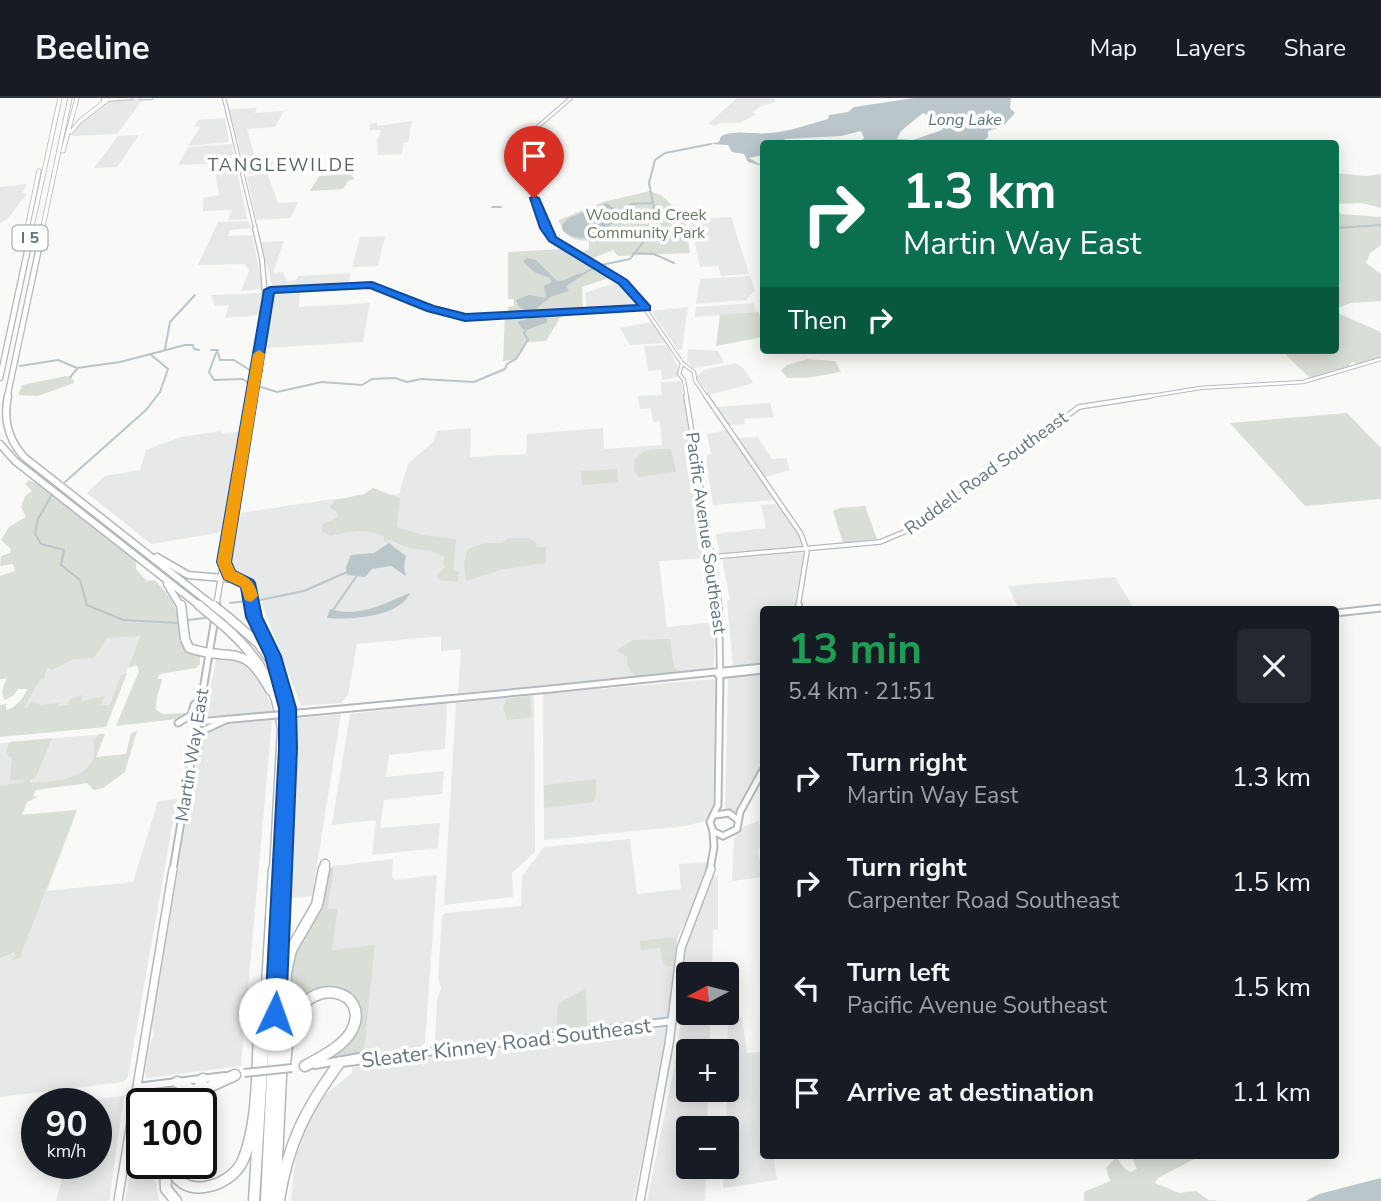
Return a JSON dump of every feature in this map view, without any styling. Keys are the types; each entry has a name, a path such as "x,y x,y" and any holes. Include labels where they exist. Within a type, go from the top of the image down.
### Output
{"highway":[{"path":"28,248 29,217 55,98"},
{"name":"I 5","path":"0,379 60,98"},
{"name":"I 5","path":"70,98 5,410 7,427 16,447 30,462 228,617 258,643 278,674 287,708 288,748 266,1201"},
{"path":"68,138 77,98"},
{"path":"56,165 79,121 109,99"},
{"path":"99,107 109,99"},
{"path":"0,444 15,461 225,626 259,659 271,680 280,711 281,749 254,1201"},
{"path":"139,548 179,572 209,578 239,579"},
{"path":"209,578 224,566 229,575 247,583 254,617 273,656 278,674"},
{"path":"158,573 178,599 187,646 192,650 232,653 249,659 260,671 280,711"},
{"path":"277,1201 287,961 295,940 317,905 325,864"},
{"path":"174,1179 175,1185 182,1192 194,1196 210,1194 220,1189 241,1165 251,1115 271,901"},
{"path":"279,1112 294,1015 305,1001 315,994 333,991 346,995 355,1005 357,1013 349,1036 332,1054 305,1066"},
{"path":"277,1201 296,1127 340,1062"},
{"path":"209,1088 239,1074"},
{"path":"198,1088 203,1079"},
{"path":"177,1082 188,1088"},
{"path":"166,1179 166,1188 176,1201"}],"main road":[{"path":"109,99 131,98"},
{"path":"141,98 151,98"},
{"name":"Martin Way East","path":"118,1201 268,290 224,98"},
{"path":"571,98 513,148 509,159 534,197 550,237 623,282 647,308 682,363 694,372 694,376 796,527 807,548 797,606"},
{"path":"236,176 242,172"},
{"path":"243,178 249,174"},
{"path":"268,290 372,285 457,317 647,308"},
{"name":"Ruddell Road Southeast","path":"712,557 880,542 907,533 1079,407 1191,389 1307,382 1381,359"},
{"path":"682,363 681,371 688,369"},
{"name":"Pacific Avenue Southeast","path":"681,371 722,625 718,805 714,816"},
{"path":"682,377 694,376"},
{"path":"1339,613 1381,608"},
{"path":"197,722 760,668"},
{"path":"178,723 190,716 194,705 202,697"},
{"path":"190,770 202,731 228,719"},
{"path":"714,852 722,836 735,831 740,812 760,775"},
{"path":"640,1201 673,1021 681,945 709,876 714,852 710,824 714,816 729,813 739,823"},
{"path":"713,831 722,836"},
{"name":"Sleater Kinney Road Southeast","path":"340,1062 345,1064 673,1021"},
{"name":"Sleater Kinney Road Southeast","path":"137,1087 340,1062 365,1056"}],"shaded area":[{"path":"114,98 147,99 140,103 117,134 72,136 81,121"},
{"path":"737,98 774,98 776,102 759,107 753,113 757,114 740,123 720,123 714,126 708,124"},
{"path":"257,108 255,113 284,111 275,127 247,129 256,161 274,161 267,173 278,203 298,202 291,218 256,220 247,177 265,173 246,174 229,109"},
{"path":"225,118 229,142 188,146 200,127 194,126 198,120"},
{"path":"412,121 408,142 404,143 401,154 378,155 377,141 381,130 369,130 371,123 377,123 377,126"},
{"path":"139,135 117,167 94,168 118,136"},
{"path":"232,144 233,153 227,163 178,165 188,147"},
{"path":"237,170 247,219 228,220 232,210 203,211 203,198 219,195 215,173"},
{"path":"27,184 22,193 27,194 8,218 0,223 0,187"},
{"path":"731,217 749,274 721,276 718,266 700,267 690,219"},
{"path":"249,221 251,228 230,230 228,236 252,235 263,289 241,291 249,271 245,264 198,265 218,222"},
{"path":"385,236 378,266 352,267 360,237"},
{"path":"284,241 273,273 283,272 287,281 296,280 298,276 351,273 348,284 273,289 261,242"},
{"path":"750,276 755,290 746,300 696,304 700,279"},
{"path":"618,282 642,306 587,311 585,293"},
{"path":"300,290 299,307 370,303 363,342 265,348 273,292"},
{"path":"263,293 262,315 225,318 229,305 215,306 211,295"},
{"path":"753,303 756,313 695,317 696,307"},
{"path":"688,307 682,349 678,350 651,311"},
{"path":"652,322 666,343 630,345 620,328"},
{"path":"668,345 679,370 677,377 662,380 661,370 648,371 644,346"},
{"path":"688,349 718,351 724,363 693,368 687,361"},
{"path":"736,363 753,383 709,395 696,377 703,370"},
{"path":"681,381 707,558 659,561 667,627 717,622 713,670 458,693 461,649 441,651 441,636 357,644 348,695 341,703 301,706 252,578 231,565 241,513 326,500 399,494 408,464 433,442 437,431 471,428 470,457 526,454 527,434 603,428 604,449 662,445 660,421 653,422 651,408 640,409 638,396 662,395 661,382"},
{"path":"770,403 774,417 744,419 745,424 729,425 717,407"},
{"path":"727,430 774,500 713,505 706,462 711,454 707,434"},
{"path":"220,431 223,434 241,431 223,532 151,544 87,493 105,476 140,470 146,450 181,437"},
{"path":"758,437 772,459 786,458 790,470 765,477 738,438"},
{"path":"778,504 799,535 802,546 720,555 716,534 766,528 761,505"},
{"path":"799,551 804,554 795,606 760,606 760,665 733,667 727,601 730,600 722,558"},
{"path":"1115,577 1132,606 1018,606 1008,586"},
{"path":"140,635 106,726 38,713 24,707 61,639"},
{"path":"217,655 241,657 259,674 273,712 209,716 205,714"},
{"path":"760,673 760,767 745,799 735,812 725,809 728,676"},
{"path":"715,679 713,805 706,821 685,826 544,840 543,694"},
{"path":"534,695 535,852 512,873 513,897 444,905 456,703"},
{"path":"447,703 445,749 389,755 386,777 444,771 442,794 384,800 380,828 440,823 438,848 372,855 376,820 332,825 350,714"},
{"path":"341,714 312,896 287,899 295,719"},
{"path":"272,720 241,1066 147,1078 145,1074 149,1045 154,1035 152,1025 201,734 214,725"},
{"path":"104,734 91,770 79,785 28,788 17,815 77,810 47,891 133,882 158,801 177,799 128,1077 123,1082 74,1088 21,1088 21,1094 0,1097 0,743"},
{"path":"759,821 760,848 757,849 760,877 732,881 734,837 744,826"},
{"path":"630,839 637,894 681,889 679,864 708,862 699,892 677,939 669,1016 495,1039 435,1043 437,1000 441,988 438,978 442,917 445,913 521,906 522,876 544,847"},
{"path":"393,859 392,876 395,880 437,875 425,1042 421,1047 364,1054 375,946 332,950 338,909 328,910 334,866"},
{"path":"718,876 718,929 713,930 712,962 684,962 686,946 713,877"},
{"path":"742,1017 747,1053 760,1052 760,1159 774,1159 777,1180 723,1188 723,1179 739,1179 739,1116 727,1116 727,1102 739,1102 739,1039 728,1039 728,1026 738,1026 739,1018"},
{"path":"680,1026 710,1026 710,1039 679,1039"},
{"path":"665,1028 668,1030 661,1072 633,1201 291,1201 295,1160 307,1124 325,1095 352,1073 352,1067"},
{"path":"676,1058 676,1102 708,1102 707,1116 676,1116 676,1179 706,1179 705,1201 647,1201"},
{"path":"124,1096 109,1201 56,1201 62,1179 112,1179 112,1097"},
{"path":"129,1179 155,1179 159,1201 125,1201"}],"green space":[{"path":"1339,173 1366,176 1381,174 1381,208 1362,203 1339,204"},
{"path":"350,174 355,179 348,181 343,189 310,191 319,176"},
{"name":"Woodland Creek Community Park","path":"650,191 661,195 684,216 690,253 618,256 613,250 591,259 580,254 589,249 589,241 570,236 561,226 559,220 603,202"},
{"path":"1339,212 1381,217 1381,245 1370,253 1366,263 1381,274 1381,301 1351,303 1339,308"},
{"path":"563,249 612,277 582,287 583,312 563,313 546,341 527,342 514,360 503,361 505,317 508,316 508,307 514,306 514,299 508,299 508,252"},
{"path":"759,312 760,338 716,346 720,315"},
{"path":"1339,314 1381,332 1381,357 1358,364 1352,362 1347,368 1311,379 1285,354 1339,354"},
{"path":"807,359 835,361 841,372 807,378 787,378 781,370 787,365"},
{"path":"72,377 74,383 38,396 18,395 22,385"},
{"path":"1347,413 1381,448 1381,499 1305,506 1230,423"},
{"path":"671,449 676,472 638,477 634,469 635,458 645,451"},
{"path":"617,469 618,482 582,485 581,471"},
{"path":"29,480 40,485 136,562 136,569 147,581 155,580 171,599 178,618 181,637 179,640 183,647 200,656 200,664 196,668 160,674 157,679 162,679 156,710 163,714 186,713 186,718 116,726 139,671 137,665 128,668 140,636 107,638 94,658 74,659 52,670 47,667 44,679 40,680 24,707 27,708 31,701 41,705 68,705 69,700 82,695 82,701 105,696 101,705 110,705 121,675 127,673 106,727 0,737 0,705 6,704 6,710 12,707 22,699 27,689 18,689 13,696 5,700 3,687 7,679 0,679 0,576 15,571 13,564 0,566 1,556 10,553 11,549 1,540 9,527 26,517 21,507 25,496 32,491 25,484"},
{"path":"373,488 400,498 399,528 424,535 456,539 453,570 459,572 458,582 440,580 436,576 445,567 445,557 438,554 405,547 392,540 384,541 384,537 372,532 330,536 321,530 323,524 338,517 336,511 330,508 335,500 364,494"},
{"path":"865,506 877,539 843,543 833,511"},
{"path":"509,538 528,538 537,543 536,547 546,547 546,563 504,569 466,581 464,563 468,549 485,543 502,543"},
{"path":"670,639 674,667 680,672 677,673 636,677 627,666 627,657 617,650 633,640"},
{"path":"530,696 532,717 507,720 503,707 507,699"},
{"path":"137,731 125,772 103,788 94,790 87,783 36,790 33,796 38,797 27,802 22,815 77,810 19,959 11,960 16,956 14,952 0,958 0,786 28,781 10,780 12,757 9,757 6,750 10,742 52,738 36,777 30,780 30,783 65,779 85,770 94,753 93,741 100,734 105,734 96,757 126,754 131,733"},
{"path":"596,779 596,797 593,802 544,808 544,785"},
{"path":"334,866 328,909 338,909 332,950 375,945 364,1054 336,1056 352,1034 358,1015 354,998 344,990 331,988 316,991 288,1016 290,962 311,922 318,916 327,872"},
{"path":"672,937 677,939 673,966 663,963 660,948 641,950 640,941"},
{"path":"586,988 587,1026 556,1029 558,1004"},
{"path":"1114,1159 1130,1172 1137,1169 1133,1159 1194,1159 1158,1178 1155,1183 1179,1193 1196,1191 1209,1200 1223,1201 1084,1201 1084,1192 1110,1181 1106,1168"}],"water":[{"name":"Long Lake","path":"914,98 1011,98 1010,108 1015,113 1002,127 988,131 988,137 984,140 913,140 862,140 864,138 861,131 841,136 760,140 760,156 749,158 760,165 748,162 744,154 732,152 728,145 710,144 719,142 721,136 733,133 777,132 828,119 829,115 848,112 854,107","holes":["923,113 939,120 943,127 942,130 913,140 897,139 901,131"]},
{"path":"607,203 620,213 602,232 595,236 579,238 563,231 562,225 569,218"},
{"path":"527,258 536,260 557,281 585,274 566,286 569,291 550,297 536,309 536,314 548,319 546,323 526,330 521,328 518,321 526,320 534,314 519,307 516,300 529,295 546,298 544,286 552,282 550,278 534,272 523,261"},
{"path":"389,543 406,556 406,576 391,566 372,569 365,577 347,575 346,567 351,555 374,553"},
{"path":"410,593 405,601 385,612 361,617 327,618 330,609 361,611"},
{"path":"1381,1178 1381,1201 1306,1201 1319,1194"}],"waterway":[{"path":"653,203 649,183 655,160 665,153 711,144"},
{"path":"620,213 631,204 653,203"},
{"path":"635,253 645,240 644,236 653,234 658,228 653,203"},
{"path":"492,207 501,207"},
{"path":"1339,228 1381,225"},
{"path":"601,265 630,259 635,253"},
{"path":"635,253 654,254 674,263"},
{"path":"583,274 595,267"},
{"path":"165,349 170,322 195,295"},
{"path":"258,386 277,392 322,382 362,385 372,379 474,382 505,369 507,364 516,359 528,340 524,333 526,328"},
{"path":"150,354 185,345 193,345 194,349 199,350"},
{"path":"211,350 218,350 217,352"},
{"path":"216,353 209,372 214,380 243,379 249,384"},
{"path":"218,353 220,360 234,360 251,371"},
{"path":"20,366 58,360 77,368 120,362 150,354"},
{"path":"65,482 146,410 160,392 168,369 150,354"},
{"path":"70,377 78,368"},
{"path":"51,496 38,519 35,534 41,544 64,550 61,565 80,580 87,605 123,620 179,623"},
{"path":"260,600 304,591 347,572"},
{"path":"333,610 356,577"},
{"path":"230,603 247,601"},
{"path":"188,620 205,618"}],"slow traffic":[{"path":"251,596 247,583 229,575 224,562 259,354"}],"district":[{"name":"TANGLEWILDE","path":"282,165"}],"route":[{"path":"275,1014 288,748 287,708 273,656 254,617 250,588 242,579 229,575 224,562 270,290 372,285 388,289 430,308 465,318 647,308 623,282 552,239 534,198"}]}
